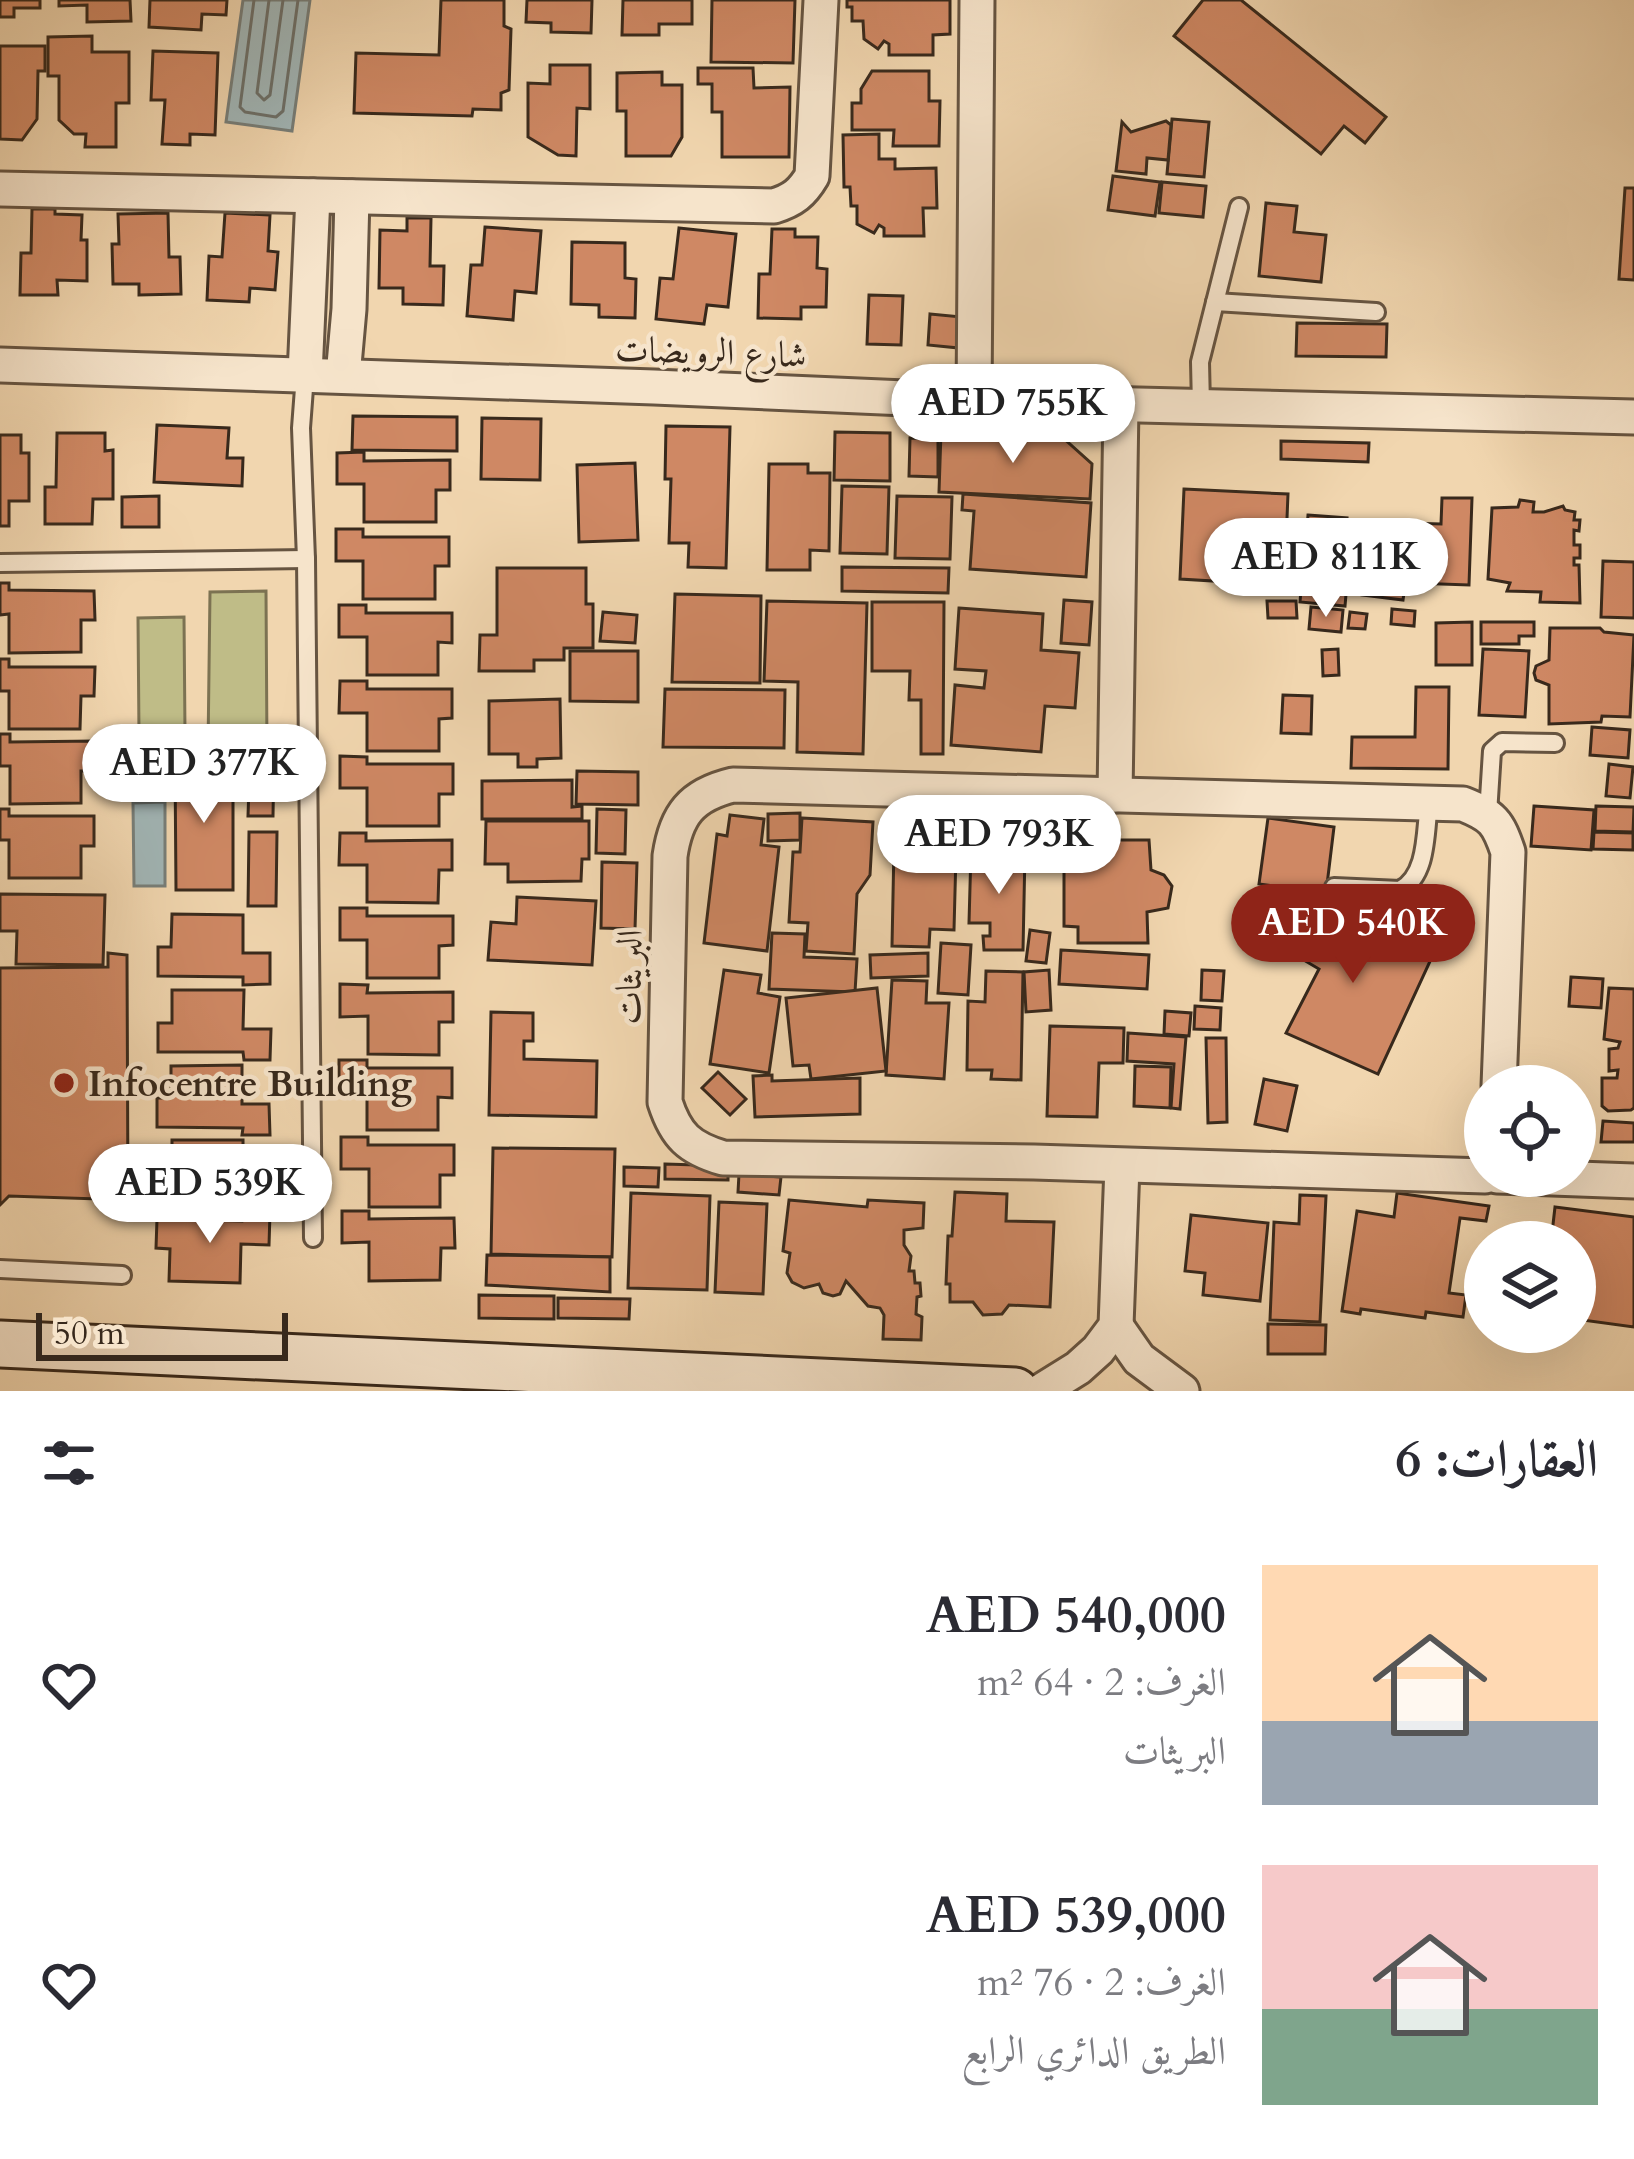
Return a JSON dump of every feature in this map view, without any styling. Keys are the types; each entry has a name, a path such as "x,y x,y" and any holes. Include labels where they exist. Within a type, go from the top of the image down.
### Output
{"main road":[{"path":"0,1344 1016,1391"}],"street":[{"path":"0,189 774,206 804,190 812,176 821,0"},
{"path":"974,401 977,0"},
{"path":"305,375 313,196"},
{"path":"343,376 352,197"},
{"name":"شارع الرويضات","path":"0,365 974,401 1634,417"},
{"path":"1115,795 1121,404"},
{"name":"البريثات","path":"1464,1175 723,1158 702,1152 671,1123 664,1102 670,856 673,832 686,810 699,798 733,785 1463,804 1488,814"},
{"path":"1488,814 1500,828 1509,871 1500,1065"},
{"path":"1041,1391 1078,1368 1115,1326 1122,1166"},
{"path":"1596,1179 1634,1180"},
{"path":"1115,1326 1139,1359 1182,1391"}],"lane":[{"path":"1201,406 1200,362 1239,207"},
{"path":"1215,302 1376,311"},
{"path":"305,375 301,428 313,1238"},
{"path":"0,563 306,559"},
{"path":"1488,814 1492,752 1497,745 1556,743"},
{"path":"1334,887 1400,890 1409,886 1420,866 1429,803"},
{"path":"0,1269 122,1275"}],"shaded area":[{"path":"266,591 267,750 208,749 210,592"},
{"path":"184,617 185,733 139,734 138,618"}],"water":[{"path":"243,0 310,0 292,131 226,122"},
{"path":"165,802 165,886 134,886 133,803"}],"building":[{"path":"0,0 40,0 40,8 14,8 14,17 0,17"},
{"path":"59,0 130,0 131,21 87,22 87,5 59,6"},
{"path":"150,0 227,0 226,15 202,14 201,30 149,27"},
{"path":"441,0 504,0 504,26 511,29 509,90 501,93 501,110 473,109 472,116 354,113 356,53 439,55"},
{"path":"527,0 592,0 591,33 551,32 551,23 526,22"},
{"path":"623,0 692,0 692,24 659,24 659,35 622,35"},
{"path":"712,0 795,0 793,63 711,62"},
{"path":"847,0 950,0 950,34 933,35 933,55 889,55 889,44 884,41 878,49 864,39 863,21 852,21"},
{"path":"1203,0 1241,0 1386,117 1365,143 1344,126 1321,154 1174,36"},
{"path":"92,36 92,52 129,52 129,103 116,103 116,147 85,147 86,134 74,134 59,120 59,76 48,76 48,37"},
{"path":"0,46 45,46 45,71 38,71 37,119 22,140 0,139"},
{"path":"153,51 218,53 215,135 190,134 190,145 162,144 165,100 151,100"},
{"path":"550,65 590,65 590,109 577,108 576,156 558,155 528,137 528,83 550,84"},
{"path":"698,68 753,68 754,88 790,87 789,157 722,157 722,112 712,112 712,84 698,84"},
{"path":"872,71 929,71 929,101 940,101 939,146 893,146 894,130 852,130 852,103 861,103 861,89"},
{"path":"662,72 662,85 682,85 682,137 671,156 626,156 626,111 617,111 617,73"},
{"path":"1172,119 1209,122 1204,177 1167,174"},
{"path":"1166,121 1171,125 1168,160 1147,158 1146,174 1116,171 1122,122 1131,132"},
{"path":"879,134 879,159 895,159 895,169 936,168 937,208 923,208 924,236 884,236 879,225 874,233 857,224 857,206 851,206 850,187 844,187 843,135"},
{"path":"1113,176 1160,182 1155,216 1108,210"},
{"path":"1162,182 1206,186 1203,217 1159,213"},
{"path":"1625,188 1634,188 1634,280 1619,279"},
{"path":"1266,203 1297,206 1294,232 1326,235 1321,282 1259,276"},
{"path":"32,209 82,215 87,281 57,280 58,295 20,295 21,253 31,253"},
{"path":"168,213 169,257 180,257 181,294 139,295 139,284 113,284 112,244 119,244 118,214"},
{"path":"225,213 270,215 268,251 278,252 275,290 250,288 249,302 207,300 209,256 222,257"},
{"path":"407,218 431,218 430,266 444,266 443,305 403,304 403,288 379,288 380,230 407,231"},
{"path":"485,227 541,231 536,293 515,291 513,320 467,316 471,265 482,265"},
{"path":"679,228 736,234 728,307 707,305 704,324 656,319 660,278 673,279"},
{"path":"772,229 795,229 795,237 818,237 817,268 827,269 826,307 801,307 801,319 758,318 759,274 770,274"},
{"path":"572,242 625,243 625,278 636,279 635,318 599,317 599,305 571,304"},
{"path":"869,295 903,296 901,345 867,344"},
{"path":"930,314 962,317 959,348 928,345"},
{"path":"1297,323 1387,324 1386,357 1296,356"},
{"path":"353,416 457,417 457,451 352,450"},
{"path":"482,418 541,419 540,480 481,479"},
{"path":"157,425 229,428 227,458 243,458 242,486 154,482"},
{"path":"666,426 730,427 726,568 688,567 689,543 669,543 671,479 665,479"},
{"path":"835,432 890,433 890,481 834,480"},
{"path":"941,432 1062,437 1092,464 1090,499 939,492"},
{"path":"57,433 105,433 105,451 113,450 113,499 93,499 92,524 45,524 45,487 56,487"},
{"path":"0,435 21,435 21,453 29,453 29,501 9,501 9,526 0,526"},
{"path":"910,438 938,439 938,477 909,476"},
{"path":"1281,441 1369,443 1368,462 1281,459"},
{"path":"364,452 364,461 450,460 450,490 436,490 436,522 364,522 364,484 337,484 337,453"},
{"path":"635,463 638,540 579,542 577,465"},
{"path":"769,464 808,464 808,473 830,473 829,551 810,550 810,570 767,570"},
{"path":"842,486 889,487 887,554 840,553"},
{"path":"1184,489 1288,494 1284,590 1180,579"},
{"path":"963,494 1091,503 1086,577 970,569 974,511 962,510"},
{"path":"159,496 159,527 122,527 122,497"},
{"path":"897,496 952,497 950,559 895,558"},
{"path":"1442,498 1472,498 1469,585 1413,583 1414,557 1371,556 1373,522 1441,524"},
{"path":"1520,500 1534,502 1533,512 1563,506 1575,512 1574,520 1580,520 1574,545 1580,545 1580,558 1574,558 1574,565 1579,565 1580,603 1540,602 1541,592 1507,591 1510,583 1488,579 1492,508 1518,507"},
{"path":"1308,515 1347,518 1344,557 1305,555"},
{"path":"336,529 363,529 363,537 449,537 449,566 435,566 435,599 363,599 363,561 336,561"},
{"path":"1603,561 1634,562 1634,618 1601,617"},
{"path":"1366,565 1407,571 1403,600 1362,595"},
{"path":"1307,566 1337,567 1337,583 1306,583"},
{"path":"842,567 949,568 948,593 842,591"},
{"path":"497,568 586,568 586,604 593,604 593,648 564,648 564,660 534,660 534,671 479,671 480,635 497,635"},
{"path":"0,583 9,583 9,590 94,591 95,620 81,620 81,652 9,653 9,614 0,615"},
{"path":"1301,590 1346,594 1345,606 1300,602"},
{"path":"675,594 761,596 760,683 672,682"},
{"path":"1064,600 1092,602 1089,645 1061,643"},
{"path":"767,601 867,603 863,754 797,752 798,682 764,681"},
{"path":"1267,601 1296,601 1297,618 1268,618"},
{"path":"872,602 944,602 943,754 921,754 921,700 909,700 910,671 872,671"},
{"path":"339,605 366,605 366,613 452,613 452,643 438,642 438,675 367,675 367,637 339,637"},
{"path":"1311,607 1343,610 1341,632 1309,629"},
{"path":"959,608 1043,614 1041,650 1079,653 1075,708 1045,706 1041,752 951,745 955,685 984,688 986,671 955,669"},
{"path":"1392,609 1415,611 1414,626 1391,624"},
{"path":"603,612 637,615 635,643 600,641"},
{"path":"1350,612 1367,614 1365,629 1348,628"},
{"path":"1472,622 1472,665 1436,665 1436,623"},
{"path":"1481,622 1534,622 1534,636 1519,636 1519,644 1481,644"},
{"path":"1550,628 1600,628 1634,635 1630,717 1549,724 1549,685 1536,680 1534,673 1536,666 1549,660"},
{"path":"1338,649 1339,675 1323,676 1322,650"},
{"path":"1483,649 1529,651 1525,717 1479,715"},
{"path":"570,651 638,651 638,702 570,701"},
{"path":"0,659 9,659 9,667 95,667 94,696 81,696 80,729 9,729 9,691 0,691"},
{"path":"340,681 367,681 367,689 452,689 452,718 439,719 439,751 367,751 367,713 339,713"},
{"path":"1416,687 1449,687 1448,769 1351,768 1352,737 1415,737"},
{"path":"665,689 785,690 784,748 663,747"},
{"path":"1283,695 1312,696 1311,734 1281,733"},
{"path":"560,699 561,758 537,759 537,767 518,767 518,754 489,754 489,701"},
{"path":"1592,727 1630,730 1628,758 1590,755"},
{"path":"0,734 10,734 10,742 96,741 95,771 81,771 81,803 10,804 10,766 0,766"},
{"path":"340,756 367,757 367,764 453,764 453,794 439,794 439,826 367,826 367,788 340,788"},
{"path":"250,757 274,758 273,816 248,816"},
{"path":"233,762 233,890 176,890 175,763"},
{"path":"1609,764 1633,767 1630,798 1606,796"},
{"path":"577,771 638,772 638,805 576,804"},
{"path":"572,780 572,807 582,806 582,819 482,819 482,781"},
{"path":"1534,806 1594,810 1591,850 1531,846"},
{"path":"1596,806 1634,807 1633,832 1595,831"},
{"path":"0,809 9,809 9,816 94,816 94,846 81,846 81,878 9,878 9,840 0,840"},
{"path":"597,809 626,810 625,854 596,853"},
{"path":"800,813 800,840 768,841 768,814"},
{"path":"730,815 764,819 761,845 779,847 767,951 704,943 717,834 727,836"},
{"path":"802,818 873,822 870,875 857,894 854,954 806,951 808,923 789,922 793,852 800,852"},
{"path":"1268,818 1334,827 1326,893 1259,884"},
{"path":"950,819 976,819 977,846 951,847"},
{"path":"486,821 589,821 589,859 582,859 581,881 508,882 508,864 485,864"},
{"path":"249,832 277,832 276,906 248,906"},
{"path":"1594,832 1633,833 1633,850 1593,849"},
{"path":"340,833 366,833 366,841 452,840 452,870 439,870 438,903 367,902 367,865 339,865"},
{"path":"1080,840 1149,840 1151,870 1164,875 1172,886 1168,908 1147,912 1148,943 1078,943 1078,927 1064,926 1064,852 1080,852"},
{"path":"894,846 956,854 954,930 930,929 929,947 892,946"},
{"path":"971,851 1025,852 1023,950 984,950 983,936 990,936 990,923 969,923"},
{"path":"602,862 637,863 635,929 601,928"},
{"path":"0,894 105,895 103,965 16,964 17,931 0,931"},
{"path":"517,897 596,901 592,965 488,960 491,922 516,924"},
{"path":"1306,900 1432,957 1378,1074 1286,1033 1319,969 1285,949"},
{"path":"340,908 367,908 367,916 453,916 453,945 439,946 439,978 367,978 367,940 340,940"},
{"path":"172,914 243,915 243,953 270,953 270,984 243,985 243,977 158,976 158,947 171,947"},
{"path":"1030,930 1050,933 1046,963 1026,961"},
{"path":"772,933 805,934 804,957 857,959 855,992 769,989"},
{"path":"941,943 971,945 968,995 938,993"},
{"path":"1061,950 1149,955 1147,989 1059,984"},
{"name":"Infocentre Building","path":"108,953 127,955 128,1200 9,1196 0,1205 0,968 108,967"},
{"path":"928,953 928,976 871,978 870,955"},
{"path":"724,970 761,975 758,993 780,997 769,1073 710,1064"},
{"path":"1049,970 1051,1010 1026,1012 1024,972"},
{"path":"1202,970 1224,971 1222,1001 1201,1000"},
{"path":"986,971 1023,972 1021,1080 991,1079 992,1070 967,1070 968,1001 985,1002"},
{"path":"1571,977 1603,979 1601,1008 1569,1006"},
{"path":"892,980 927,981 926,1003 949,1003 944,1079 886,1075"},
{"path":"340,984 368,985 367,993 453,992 453,1022 439,1022 439,1055 368,1054 368,1016 340,1017"},
{"path":"877,988 886,1071 811,1079 809,1065 793,1066 786,998"},
{"path":"1609,988 1634,989 1631,1110 1608,1111 1602,1106 1602,1078 1617,1078 1618,1070 1609,1071 1609,1049 1618,1048 1620,1042 1604,1039"},
{"path":"172,990 244,990 243,1029 271,1029 270,1060 244,1060 243,1052 158,1052 158,1023 172,1023"},
{"path":"1195,1006 1221,1008 1220,1030 1194,1029"},
{"path":"1165,1011 1191,1013 1189,1036 1164,1034"},
{"path":"491,1012 533,1013 533,1041 524,1041 524,1059 597,1061 596,1117 489,1115"},
{"path":"1050,1026 1124,1028 1123,1063 1099,1063 1097,1117 1047,1116"},
{"path":"1128,1033 1186,1037 1180,1109 1171,1108 1174,1064 1127,1061"},
{"path":"1206,1038 1226,1038 1227,1122 1208,1123"},
{"path":"339,1060 367,1060 367,1068 452,1068 452,1098 438,1097 438,1130 367,1130 367,1092 339,1092"},
{"path":"242,1065 242,1104 269,1104 270,1135 242,1135 243,1128 157,1127 157,1098 171,1098 171,1066"},
{"path":"1135,1066 1171,1067 1170,1108 1134,1106"},
{"path":"718,1072 746,1099 730,1115 702,1088"},
{"path":"772,1075 772,1081 860,1078 860,1114 755,1117 753,1076"},
{"path":"1264,1079 1297,1086 1287,1131 1255,1124"},
{"path":"1603,1121 1634,1123 1634,1142 1601,1142"},
{"path":"341,1137 368,1137 368,1145 454,1145 454,1175 440,1175 440,1207 369,1207 369,1169 341,1169"},
{"path":"172,1140 243,1140 243,1178 271,1178 271,1210 244,1210 244,1202 158,1202 158,1172 172,1172"},
{"path":"493,1148 615,1149 612,1257 491,1254"},
{"path":"665,1164 728,1166 728,1180 665,1179"},
{"path":"624,1167 659,1168 658,1187 624,1186"},
{"path":"739,1174 781,1177 779,1195 738,1192"},
{"path":"955,1192 1007,1194 1006,1221 1054,1222 1050,1307 1009,1305 1002,1314 983,1315 973,1302 950,1302 948,1236 952,1236"},
{"path":"631,1193 710,1196 707,1290 628,1288"},
{"path":"1397,1193 1489,1206 1486,1221 1460,1218 1449,1293 1464,1295 1463,1317 1342,1311 1357,1211 1394,1217"},
{"path":"1300,1195 1326,1196 1320,1322 1270,1320 1274,1222 1299,1224"},
{"path":"789,1200 867,1207 868,1200 924,1203 923,1228 904,1230 904,1245 911,1256 909,1271 914,1271 915,1283 920,1283 916,1314 922,1317 921,1340 883,1339 880,1308 868,1306 846,1281 840,1294 833,1296 823,1293 819,1284 804,1288 792,1282 787,1273 790,1253 783,1251"},
{"path":"719,1202 767,1204 763,1294 715,1292"},
{"path":"1555,1207 1634,1217 1634,1327 1596,1322 1596,1221 1553,1221"},
{"path":"342,1211 369,1211 369,1219 454,1218 455,1248 441,1248 440,1280 369,1281 369,1242 342,1243"},
{"path":"243,1212 270,1213 269,1245 241,1244 240,1283 169,1281 170,1249 156,1248 157,1219 242,1221"},
{"path":"1191,1215 1268,1223 1260,1301 1203,1295 1205,1273 1185,1271"},
{"path":"487,1255 610,1257 610,1292 486,1285"},
{"path":"479,1295 554,1296 554,1319 479,1318"},
{"path":"558,1298 630,1299 629,1319 558,1318"},
{"path":"1268,1324 1326,1325 1325,1354 1268,1354"}],"place":[{"name":"Infocentre Building","path":"64,1083"}]}
